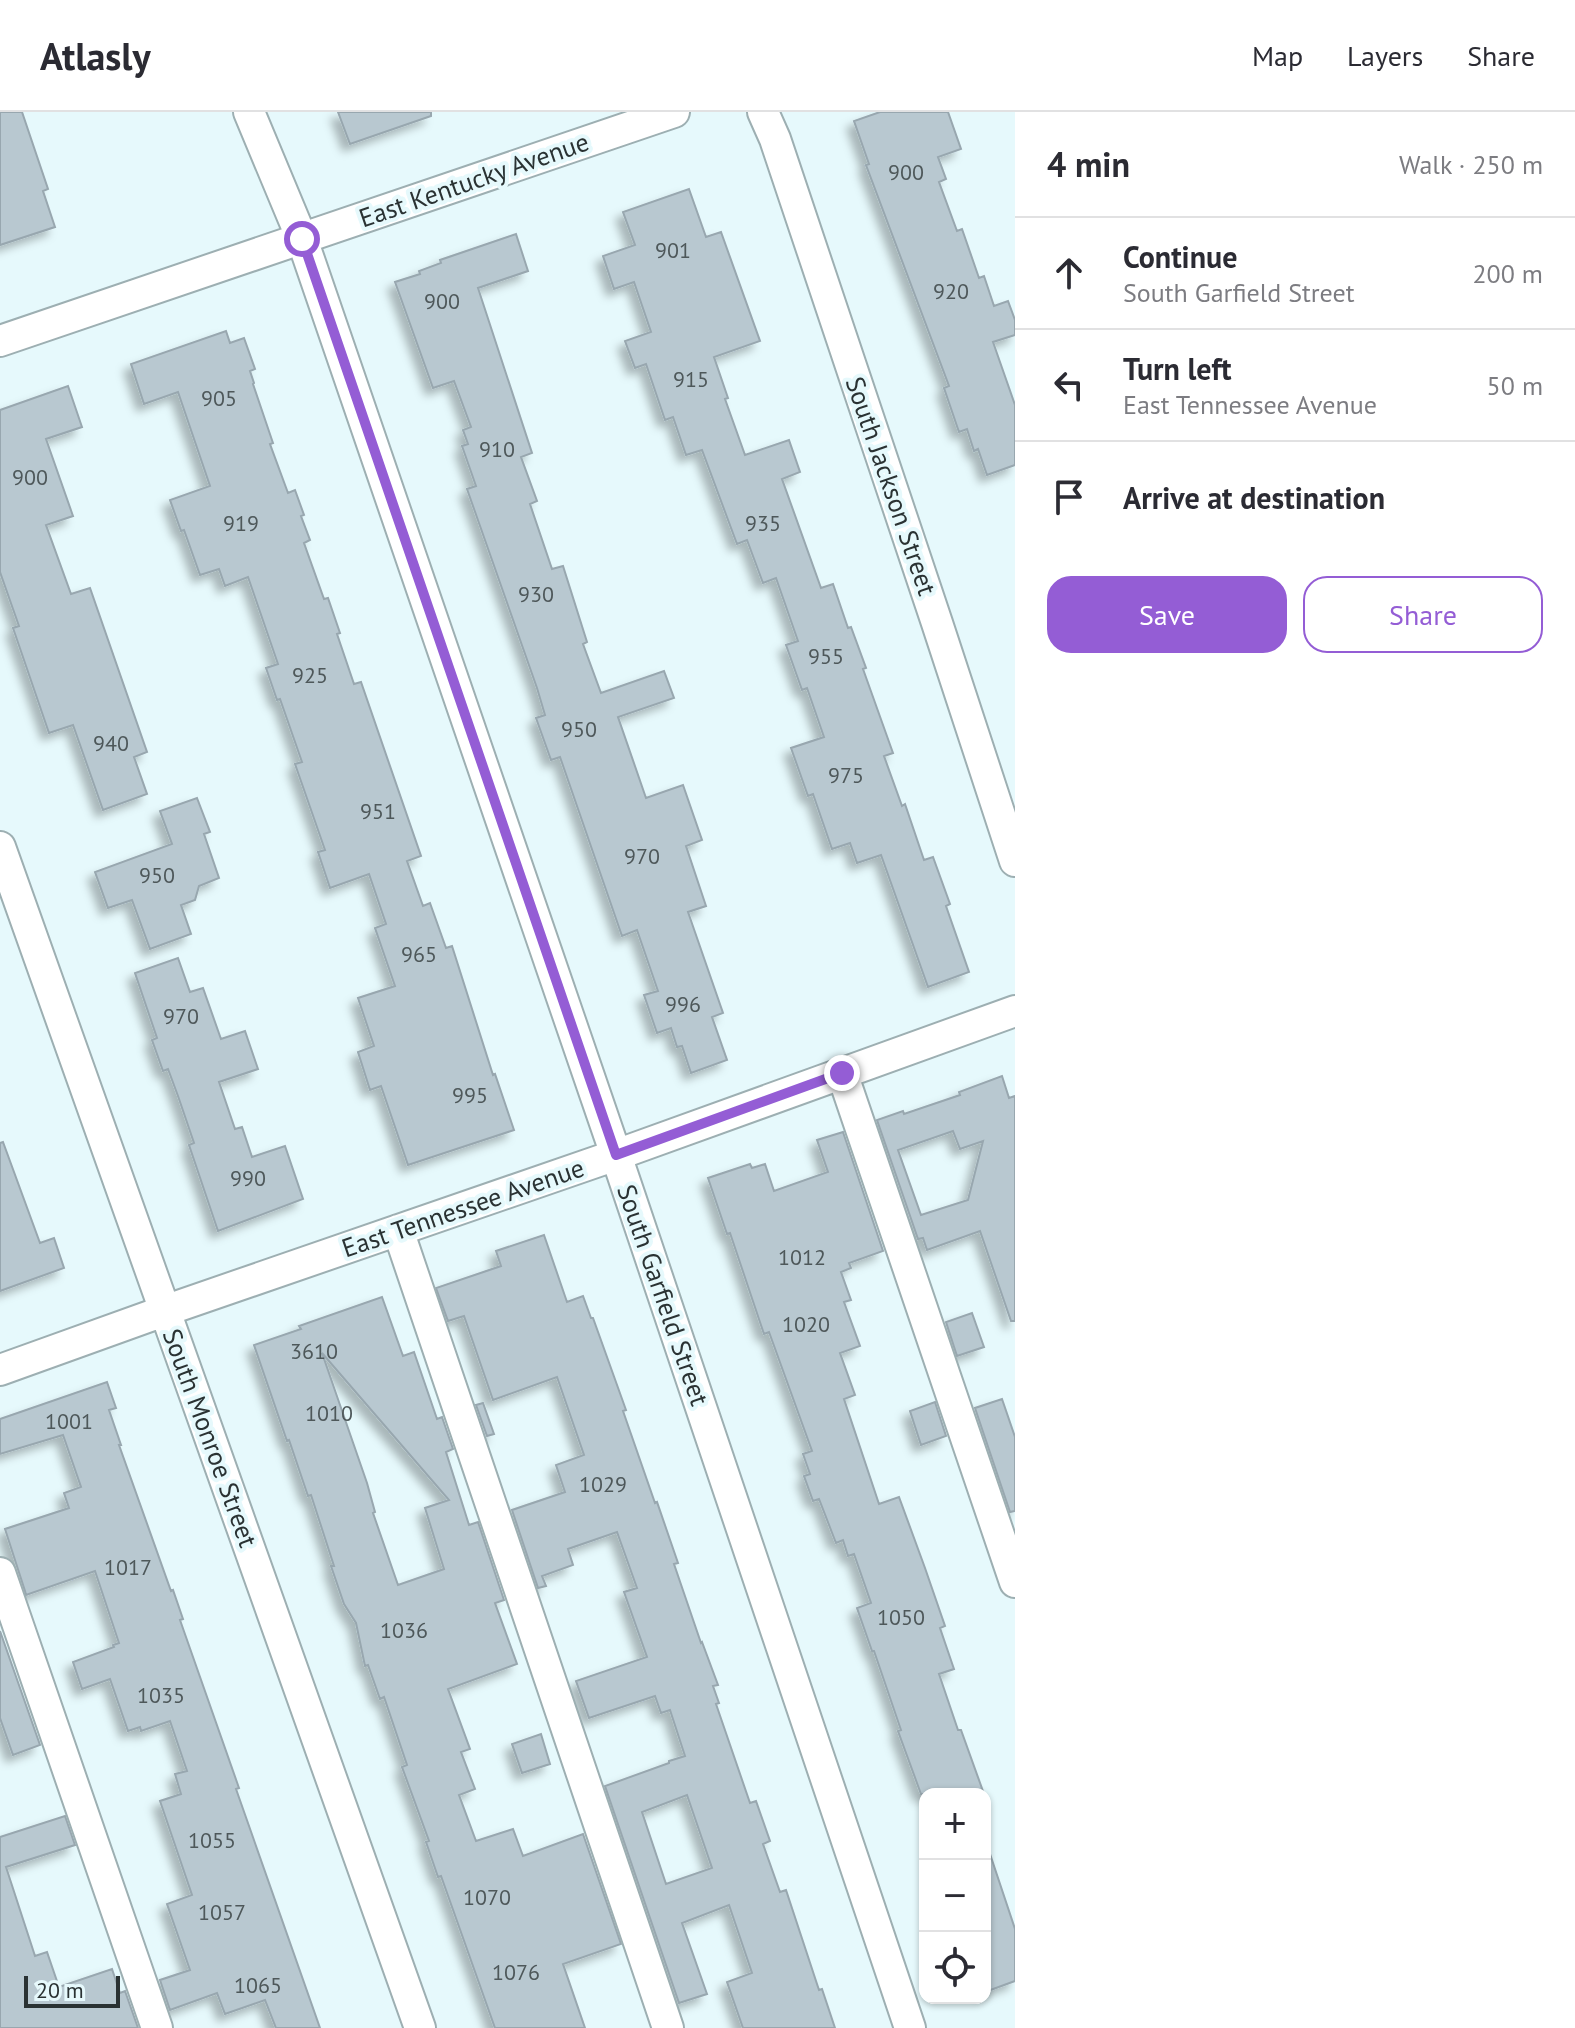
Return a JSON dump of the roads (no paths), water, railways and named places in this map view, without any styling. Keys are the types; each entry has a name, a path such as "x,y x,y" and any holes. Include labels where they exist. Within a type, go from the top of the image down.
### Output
{"street":[{"name":"South Garfield Street","path":"249,112 302,239 616,1155 910,2028"},
{"name":"East Kentucky Avenue","path":"0,341 674,112"},
{"name":"South Jackson Street","path":"763,112 775,139 1015,861"},
{"name":"South Monroe Street","path":"0,847 420,2028"},
{"name":"East Tennessee Avenue","path":"0,1370 616,1155 1015,1011"},
{"path":"842,1073 1015,1582"},
{"path":"398,1230 668,2028"},
{"path":"0,1573 157,2028"}]}
